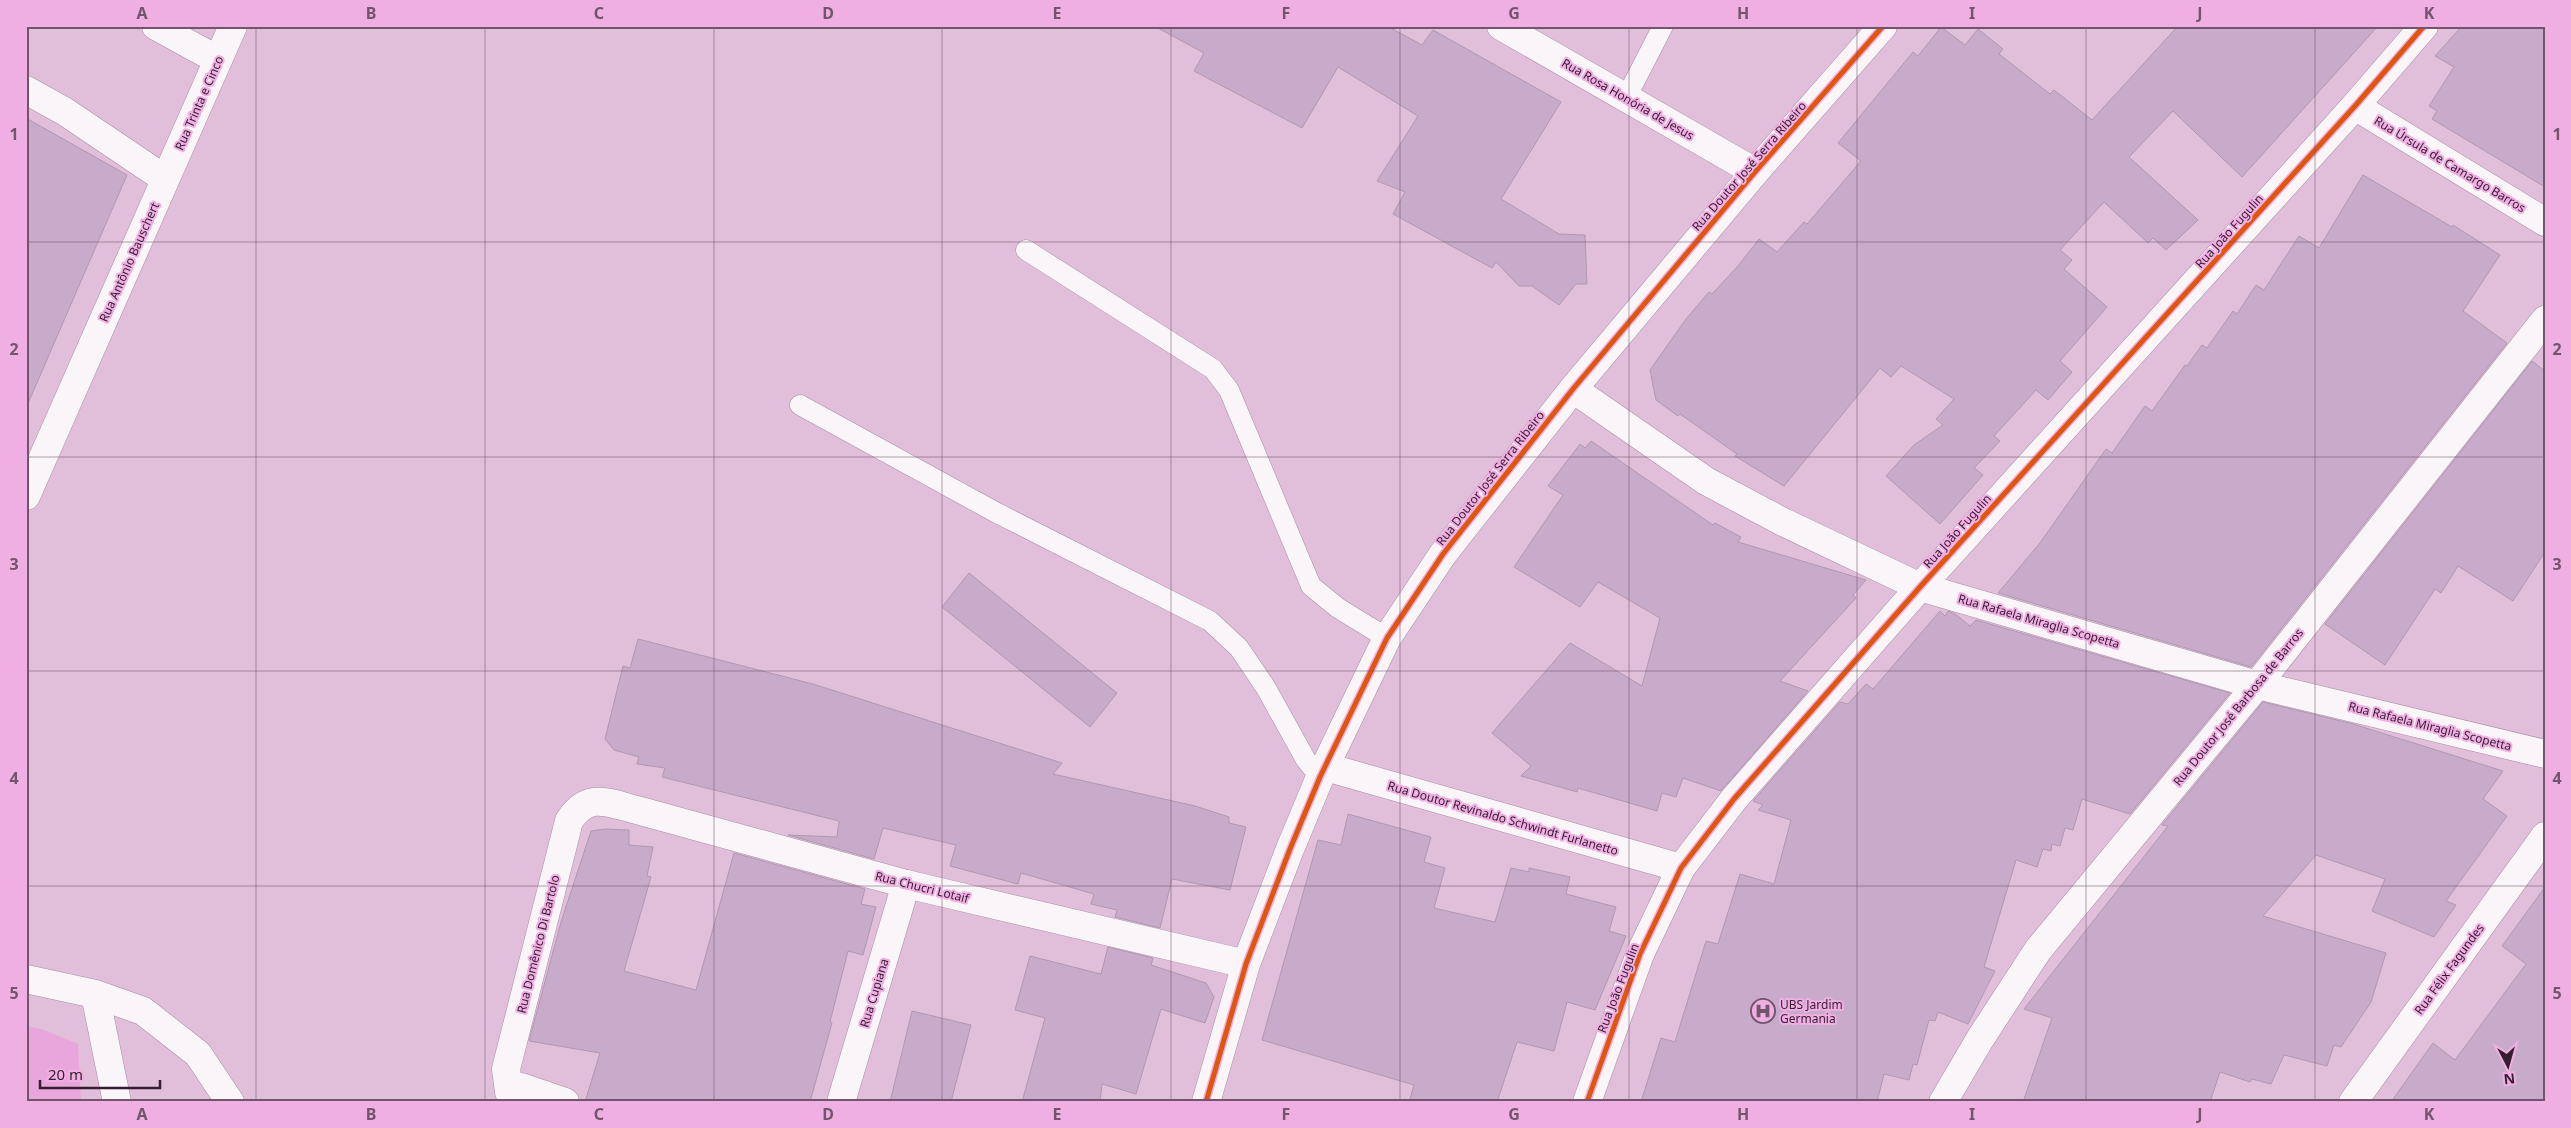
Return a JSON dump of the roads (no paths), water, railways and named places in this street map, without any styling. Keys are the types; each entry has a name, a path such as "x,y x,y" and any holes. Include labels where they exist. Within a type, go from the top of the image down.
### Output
{"street":[{"path":"156,26 218,60"},
{"name":"Rua Trinta e Cinco","path":"166,179 233,26"},
{"name":"Rua Rosa Honória de Jesus","path":"1501,26 1755,172"},
{"name":"Rua Doutor José Serra Ribeiro","path":"1206,1102 1246,964 1323,772 1387,638 1443,554 1573,390 1755,172 1883,26"},
{"name":"Rua João Fugulin","path":"1587,1102 1640,954 1681,868 1734,799 1920,587 2355,106 2424,26"},
{"path":"26,90 64,111 166,179"},
{"name":"Rua Úrsula de Camargo Barros","path":"2355,106 2545,222"},
{"name":"Rua Antônio Bauschert","path":"26,496 166,179"},
{"name":"Rua Doutor José Barbosa de Barros","path":"1943,1102 1980,1039 2038,950 2257,685 2545,320"},
{"name":"Rua Rafaela Miraglia Scopetta","path":"1573,390 1706,481 1783,522 1920,587 2257,685 2545,754"},
{"name":"Rua Doutor Revinaldo Schwindt Furlanetto","path":"1323,772 1681,868"},
{"name":"Rua Domênico Di Bartolo","path":"565,1102 521,1086 509,1092 506,1069 570,821 577,808 588,802 600,802"},
{"name":"Rua Chucri Lotaif","path":"600,802 906,884 1246,964"},
{"name":"Rua Félix Fagundes","path":"2353,1102 2545,836"},
{"name":"Rua Cupiana","path":"841,1102 906,884"},
{"path":"26,979 95,994 143,1011 198,1054 230,1102"},
{"path":"95,994 117,1102"}],"lane":[{"path":"1626,98 1663,26"},
{"path":"1026,250 1213,369 1229,390 1311,586 1338,608 1387,638"},
{"path":"800,405 997,514 1210,621 1239,648 1266,688 1306,760 1323,772"}],"place":[{"name":"UBS Jardim Germania","path":"1763,1011"}]}
